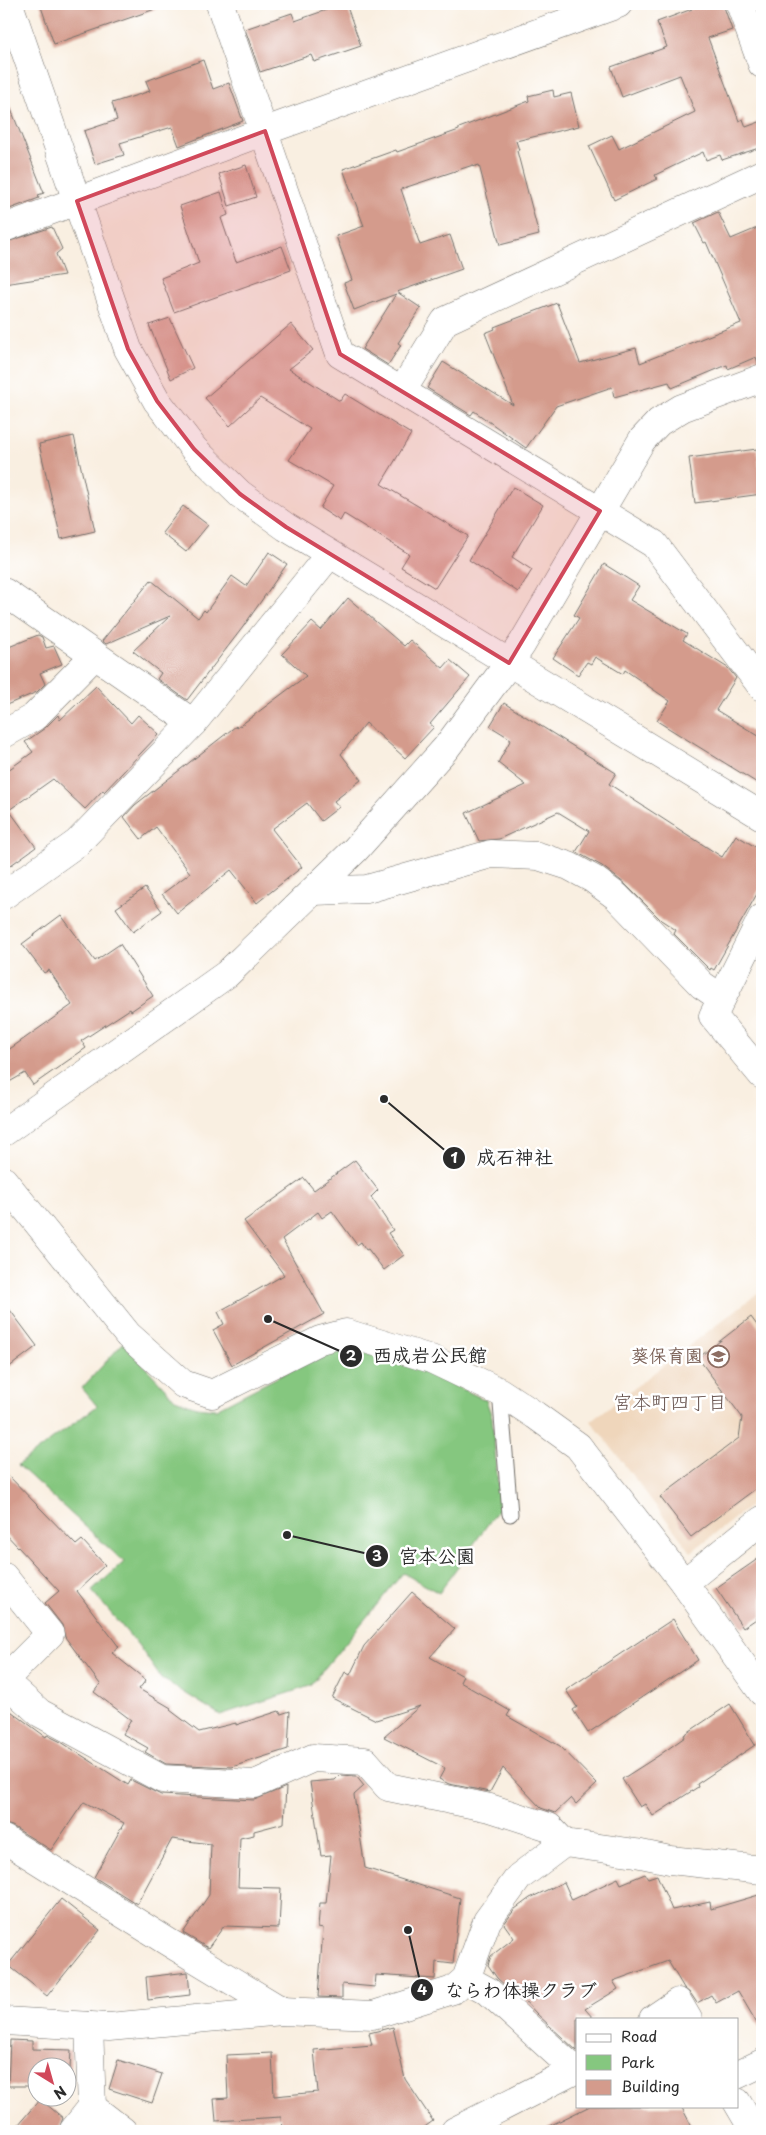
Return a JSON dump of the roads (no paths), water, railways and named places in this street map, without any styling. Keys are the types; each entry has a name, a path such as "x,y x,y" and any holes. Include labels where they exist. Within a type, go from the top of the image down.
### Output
{"street":[{"path":"9,4 128,349 157,401 194,449 240,494 329,555 762,816"},
{"path":"220,4 340,354 654,544 762,687"},
{"path":"4,228 265,131 618,4"},
{"path":"740,4 762,64"},
{"path":"402,390 445,321 762,174"},
{"path":"4,1132 228,974 314,891 355,850 446,748 509,664 642,440 659,422 682,408 762,378"},
{"path":"4,895 77,843 193,723 329,555"},
{"path":"4,592 193,723"},
{"path":"4,734 34,717 95,655"},
{"path":"314,891 367,889 491,854 538,856 569,866 593,879 616,896 702,985 721,998"},
{"path":"761,924 713,1016 762,1075"},
{"path":"4,1181 128,1335 183,1384 212,1394 320,1340 346,1333 431,1359 500,1392 536,1415 578,1446 684,1583 762,1692"},
{"path":"684,1583 762,1520"},
{"path":"4,1577 50,1634 4,1680 40,1713 162,1779 255,1784 313,1758 366,1761 388,1787 498,1811 549,1827 564,1843 636,1853 670,1860 762,1870"},
{"path":"4,1839 282,2011"},
{"path":"4,2020 109,2027 282,2011 373,2015 453,1990 466,1979 487,1921 519,1877 564,1843"},
{"path":"455,2131 576,2070 488,1991 466,1979"},
{"path":"654,2018 678,2002 687,2018"},
{"path":"73,2131 92,2106 90,2026"},
{"path":"738,2075 762,2062"},
{"path":"738,2104 754,2131"},
{"path":"92,2106 123,2131"}],"lane":[{"path":"500,1392 510,1514"}],"place":[{"name":"成石神社","path":"384,1099"},
{"name":"西成岩公民館","path":"268,1319"},
{"name":"葵保育園","path":"719,1356"},
{"name":"宮本公園","path":"287,1535"},
{"name":"ならわ体操クラブ","path":"408,1930"}],"district":[{"name":"宮本町四丁目","path":"670,1402"}]}
